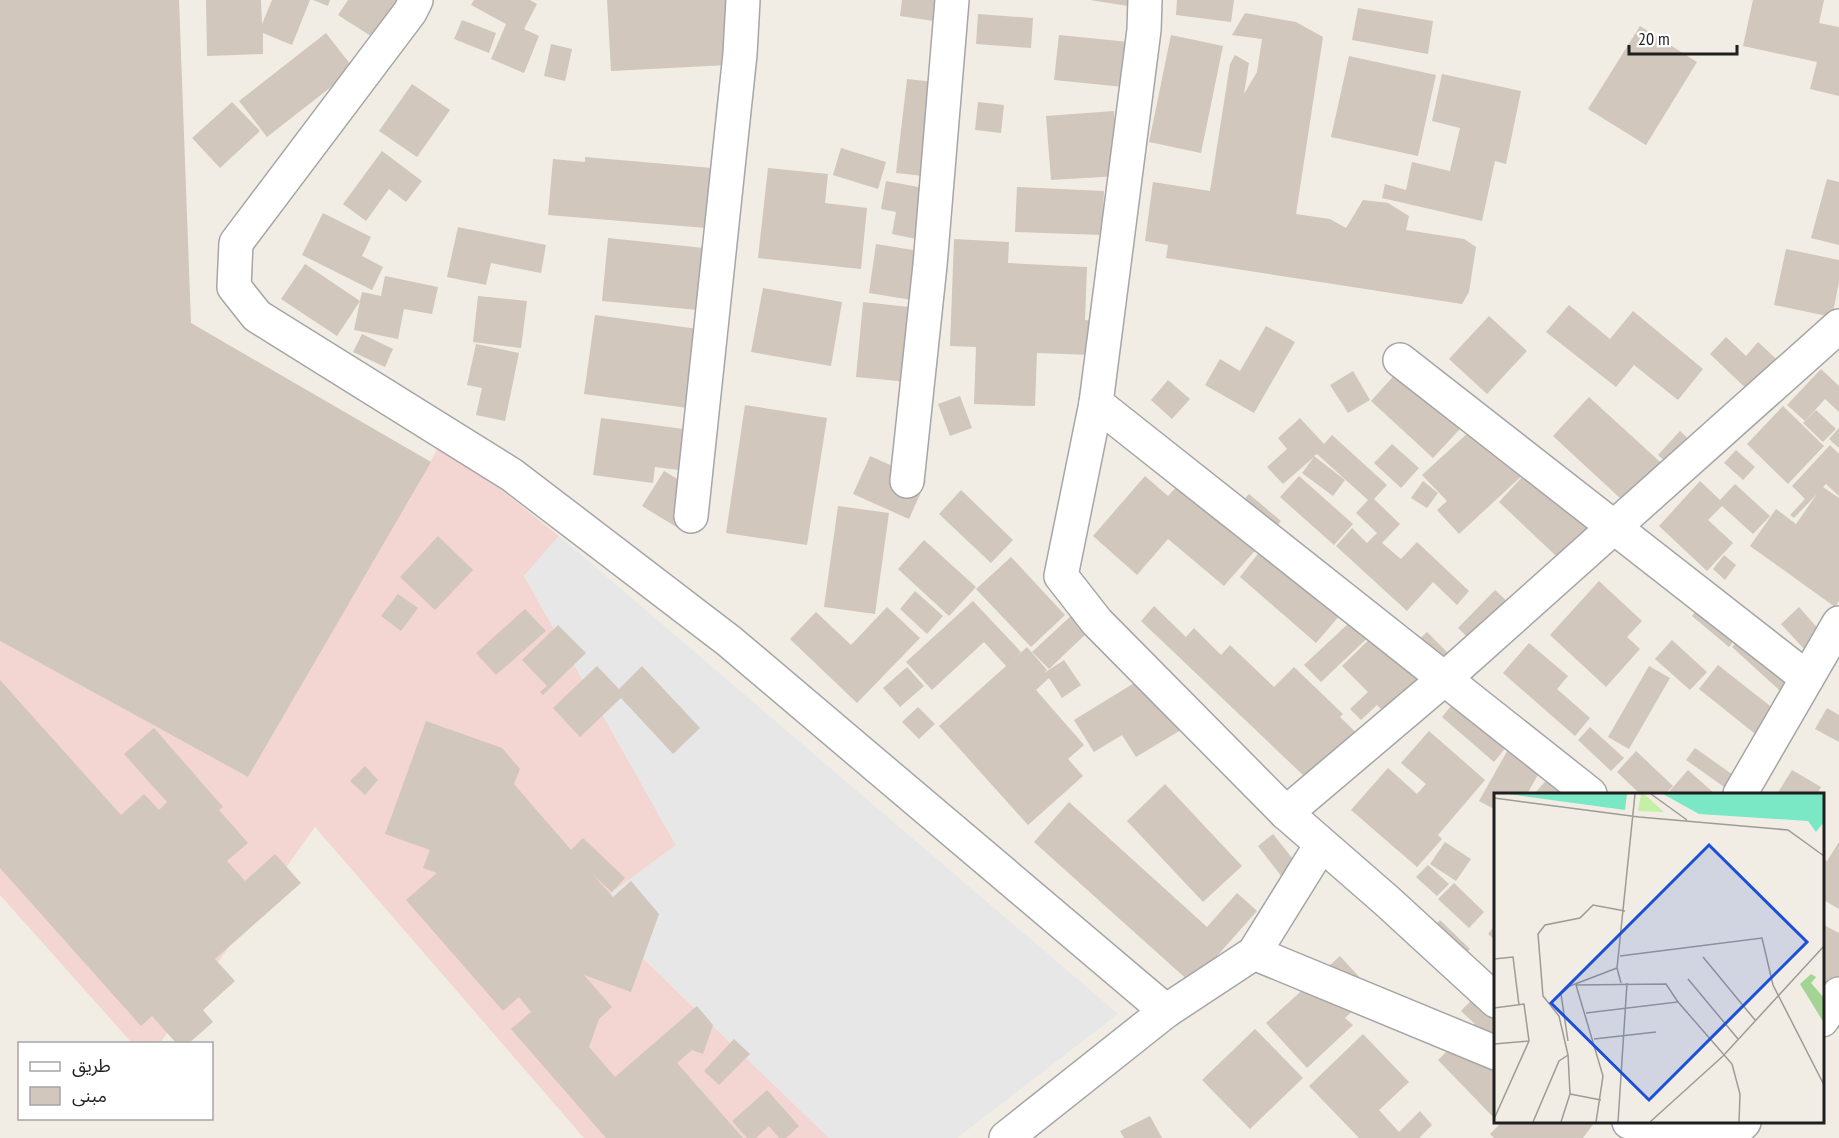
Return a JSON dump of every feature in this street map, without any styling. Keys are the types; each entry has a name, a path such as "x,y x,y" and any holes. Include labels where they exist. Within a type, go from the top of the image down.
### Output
{"street":[{"path":"416,0 410,12 236,243 234,287 257,316 512,475 729,641 1166,1011"},
{"path":"691,516 743,0"},
{"path":"907,481 930,265 952,0"},
{"path":"1145,0 1144,30 1096,403 1061,576 1097,622 1286,813 1388,901 1494,999"},
{"path":"1286,813 1443,681 1839,326"},
{"path":"1400,360 1807,678"},
{"path":"1096,403 1443,681 1587,793"},
{"path":"1741,793 1839,623"},
{"path":"1006,1138 1166,1011 1254,953 1321,845"},
{"path":"1254,953 1494,1052"},
{"path":"1824,1017 1839,994"},
{"path":"1633,1123 1689,1138 1734,1132 1743,1123"}],"shaded area":[{"path":"438,448 495,485 559,536 524,576 676,845 591,908 829,1138 584,1138 315,827 161,1042 131,1042 0,895 0,641 248,777"},
{"path":"559,536 1118,1014 957,1138 829,1138 591,908 676,845 524,576"}],"building":[{"path":"0,0 179,0 191,323 431,462 248,777 0,641"},
{"path":"206,0 261,0 262,24 272,0 310,0 292,45 263,33 263,54 207,56"},
{"path":"313,0 330,0 328,6"},
{"path":"348,0 406,0 380,42 338,15"},
{"path":"474,0 530,0 537,4 524,29 539,36 524,73 491,59 506,24 471,5"},
{"path":"607,0 725,0 728,65 611,71"},
{"path":"902,0 950,0 947,23 900,16"},
{"path":"1090,0 1129,0 1128,6"},
{"path":"1177,0 1234,0 1231,22 1176,15"},
{"path":"1753,0 1824,0 1819,23 1839,27 1839,96 1810,89 1817,62 1743,46"},
{"path":"1358,8 1433,21 1428,54 1352,40"},
{"path":"1245,13 1296,22 1323,37 1296,214 1330,219 1346,228 1363,200 1388,203 1409,216 1406,230 1464,239 1476,247 1469,292 1462,304 1166,258 1168,245 1145,241 1153,182 1210,191 1230,64 1235,55 1249,63 1244,94 1257,72 1262,39 1232,35"},
{"path":"978,14 1033,18 1031,48 976,44"},
{"path":"462,20 496,33 489,53 454,39"},
{"path":"1640,26 1697,62 1646,145 1588,109"},
{"path":"326,33 354,69 267,137 239,101"},
{"path":"1059,35 1129,42 1124,87 1054,80"},
{"path":"1171,35 1223,46 1201,153 1149,142"},
{"path":"551,44 572,49 565,81 544,76"},
{"path":"1349,56 1436,75 1418,156 1331,137"},
{"path":"1442,74 1521,91 1506,164 1495,161 1482,221 1382,198 1385,184 1406,190 1412,162 1450,171 1460,128 1432,121"},
{"path":"907,79 962,85 952,179 896,173"},
{"path":"412,84 450,110 417,157 379,131"},
{"path":"232,102 260,131 220,168 192,138"},
{"path":"978,102 1004,105 1001,133 975,130"},
{"path":"1114,111 1119,176 1051,180 1046,116"},
{"path":"841,148 886,162 878,189 833,175"},
{"path":"382,151 422,181 406,202 389,189 366,221 343,204"},
{"path":"585,157 712,168 706,228 548,215 553,159 585,162"},
{"path":"768,168 828,174 825,203 867,208 861,269 758,258"},
{"path":"1827,179 1839,182 1839,245 1811,238"},
{"path":"886,181 951,193 941,244 892,234 896,212 881,209"},
{"path":"1017,187 1104,191 1102,235 1015,232"},
{"path":"323,213 371,237 362,256 383,267 372,290 302,255"},
{"path":"458,227 546,245 541,273 491,263 486,285 447,277"},
{"path":"608,238 704,248 698,310 602,301"},
{"path":"954,239 1009,242 1008,263 1087,267 1085,320 1092,321 1091,355 1037,353 1035,406 974,404 976,347 950,346"},
{"path":"876,244 944,255 936,304 869,293"},
{"path":"1786,249 1839,260 1839,282 1832,317 1774,305"},
{"path":"305,264 360,301 337,336 281,299"},
{"path":"385,276 438,287 432,314 404,309 398,339 354,330 362,292 381,296"},
{"path":"763,288 842,302 831,366 751,352"},
{"path":"478,296 527,301 521,348 473,342"},
{"path":"863,302 937,310 929,384 856,377"},
{"path":"1569,305 1610,339 1633,311 1703,369 1678,400 1634,365 1616,387 1546,332"},
{"path":"595,315 698,329 710,411 584,394"},
{"path":"1489,316 1527,351 1487,394 1449,359"},
{"path":"1266,326 1295,342 1254,413 1205,385 1220,359 1240,371"},
{"path":"362,334 393,349 385,367 353,352"},
{"path":"1726,337 1746,356 1758,342 1786,368 1757,399 1710,354"},
{"path":"476,344 519,353 505,421 476,415 482,388 467,385"},
{"path":"1408,360 1471,417 1433,458 1371,401"},
{"path":"1821,369 1839,386 1839,412 1825,399 1805,421 1787,405"},
{"path":"1353,371 1370,400 1348,413 1330,385"},
{"path":"1168,380 1190,399 1172,419 1151,400"},
{"path":"960,396 972,428 950,436 938,404"},
{"path":"1589,397 1671,472 1634,511 1553,436"},
{"path":"745,405 827,418 807,545 726,533"},
{"path":"1783,406 1824,446 1788,484 1747,444"},
{"path":"1816,410 1836,429 1823,442 1803,423"},
{"path":"601,418 691,430 686,471 655,467 653,483 593,475"},
{"path":"1300,418 1324,444 1332,435 1387,485 1374,499 1400,524 1382,543 1401,559 1417,542 1469,591 1457,605 1433,582 1407,611 1336,546 1352,528 1367,543 1377,533 1356,513 1368,500 1317,454 1314,456 1345,480 1333,496 1302,473 1314,457 1283,484 1267,467 1287,449 1278,438"},
{"path":"1481,421 1527,471 1459,534 1437,510 1447,501 1422,475"},
{"path":"1839,428 1839,448 1829,439"},
{"path":"1680,431 1699,449 1677,472 1658,455"},
{"path":"1392,444 1419,468 1401,488 1374,463"},
{"path":"1830,445 1839,454 1839,496 1826,484 1823,487 1839,498 1839,601 1835,607 1750,546 1776,509 1796,524 1817,494 1794,518 1790,515 1805,499 1792,486"},
{"path":"1736,450 1755,467 1743,480 1724,463"},
{"path":"870,456 926,481 909,519 853,494"},
{"path":"1535,463 1608,531 1572,571 1499,502"},
{"path":"664,471 681,481 710,477 678,528 642,506"},
{"path":"1145,476 1168,496 1181,482 1241,503 1249,494 1281,521 1224,586 1168,539 1137,575 1093,536"},
{"path":"1299,476 1353,524 1334,545 1280,497"},
{"path":"1423,481 1438,493 1427,508 1411,498"},
{"path":"1700,481 1720,500 1735,484 1770,516 1753,534 1722,506 1708,520 1733,543 1707,571 1659,526"},
{"path":"961,490 1013,540 991,563 939,514"},
{"path":"838,506 889,513 875,614 824,607"},
{"path":"1275,532 1353,600 1316,643 1240,577"},
{"path":"438,536 473,570 435,610 400,577"},
{"path":"924,540 976,587 949,616 898,569"},
{"path":"1724,555 1736,565 1725,580 1713,569"},
{"path":"1011,557 1065,615 1031,647 976,589"},
{"path":"1599,581 1642,621 1627,637 1640,649 1606,687 1550,635"},
{"path":"1495,590 1526,619 1489,658 1458,628"},
{"path":"915,591 943,616 927,634 900,609"},
{"path":"398,594 418,608 401,631 381,616"},
{"path":"1710,594 1747,625 1729,647 1692,616"},
{"path":"973,601 1021,652 1014,659 1027,647 1047,670 1044,673 1064,660 1081,685 1062,698 1049,678 1036,690 1084,745 1068,759 1083,776 1028,825 939,726 1006,666 984,642 932,690 906,662"},
{"path":"1154,606 1186,637 1194,628 1221,655 1230,645 1274,687 1294,667 1343,714 1340,717 1370,746 1324,795 1141,621"},
{"path":"887,607 920,638 857,703 790,639 816,612 851,645"},
{"path":"1799,607 1822,633 1804,649 1781,624"},
{"path":"525,609 546,631 496,675 476,653"},
{"path":"1364,609 1380,626 1321,682 1304,665"},
{"path":"1073,614 1088,632 1049,669 1032,652"},
{"path":"558,625 586,653 543,695 540,692 547,686 522,660"},
{"path":"1384,625 1409,649 1427,632 1467,672 1398,726 1377,705 1361,720 1350,709 1368,692 1342,666"},
{"path":"1751,626 1810,678 1790,700 1732,647"},
{"path":"1672,640 1707,672 1690,690 1655,659"},
{"path":"1529,643 1568,676 1557,689 1590,718 1575,736 1503,673"},
{"path":"1718,665 1783,716 1764,741 1699,689"},
{"path":"597,666 619,689 642,666 700,728 673,754 621,698 580,737 553,708"},
{"path":"1649,666 1670,678 1629,749 1608,737"},
{"path":"907,667 924,686 900,707 883,688"},
{"path":"1157,669 1191,724 1136,757 1122,735 1094,752 1074,720"},
{"path":"0,680 121,815 144,794 159,810 167,802 124,754 154,728 223,807 219,810 248,843 227,861 245,881 275,854 301,883 215,959 235,981 203,1010 213,1022 190,1042 175,1042 152,1016 141,1026 0,868"},
{"path":"1464,690 1516,735 1494,762 1442,717"},
{"path":"918,707 935,724 919,739 902,722"},
{"path":"1827,708 1839,715 1839,742 1815,729"},
{"path":"426,721 502,748 520,769 514,784 571,850 583,838 625,878 612,892 593,875 613,897 631,881 659,914 631,992 584,975 612,1007 599,1019 589,1047 615,1077 697,1006 713,1025 703,1054 692,1050 677,1063 743,1138 606,1138 511,1029 531,1012 519,997 503,1011 406,900 437,873 423,868 430,850 385,834"},
{"path":"1590,727 1624,758 1611,771 1578,740"},
{"path":"1429,731 1485,780 1438,835 1442,839 1417,867 1351,810 1388,768 1417,794 1426,784 1401,763"},
{"path":"1518,732 1551,752 1528,793 1494,793 1494,809 1479,801"},
{"path":"1695,748 1736,777 1727,789 1686,760"},
{"path":"1636,751 1673,786 1666,793 1639,793 1617,772"},
{"path":"365,766 378,780 365,795 350,781"},
{"path":"1688,770 1714,793 1668,793"},
{"path":"1792,770 1821,787 1818,793 1778,793"},
{"path":"1551,775 1567,788 1563,793 1535,793"},
{"path":"1165,784 1242,866 1203,902 1127,821"},
{"path":"1069,802 1207,927 1237,893 1257,911 1192,984 1034,842"},
{"path":"1273,834 1304,873 1288,885 1258,846"},
{"path":"1445,842 1471,859 1456,881 1430,864"},
{"path":"1839,842 1839,909 1824,900 1824,860 1827,861"},
{"path":"1428,865 1449,884 1437,896 1416,877"},
{"path":"1454,883 1484,912 1469,928 1438,899"},
{"path":"1440,920 1470,949 1450,970 1420,940"},
{"path":"1824,925 1839,933 1839,976 1824,1002"},
{"path":"1494,926 1494,939 1488,934"},
{"path":"1340,956 1373,992 1345,1018 1353,1025 1307,1068 1266,1023"},
{"path":"1494,977 1494,1030 1489,1035 1494,1040 1494,1118 1438,1060 1475,1024 1461,1011"},
{"path":"1255,1029 1303,1078 1250,1129 1202,1080"},
{"path":"1363,1034 1409,1082 1379,1110 1399,1132 1420,1111 1432,1125 1419,1138 1359,1138 1309,1086"},
{"path":"734,1039 750,1054 719,1085 704,1071"},
{"path":"767,1090 799,1126 786,1138 779,1138 769,1126 756,1138 747,1138 732,1121"},
{"path":"1150,1116 1162,1138 1124,1138 1120,1131"},
{"path":"1501,1123 1594,1123 1583,1138 1494,1138 1490,1134"}]}
